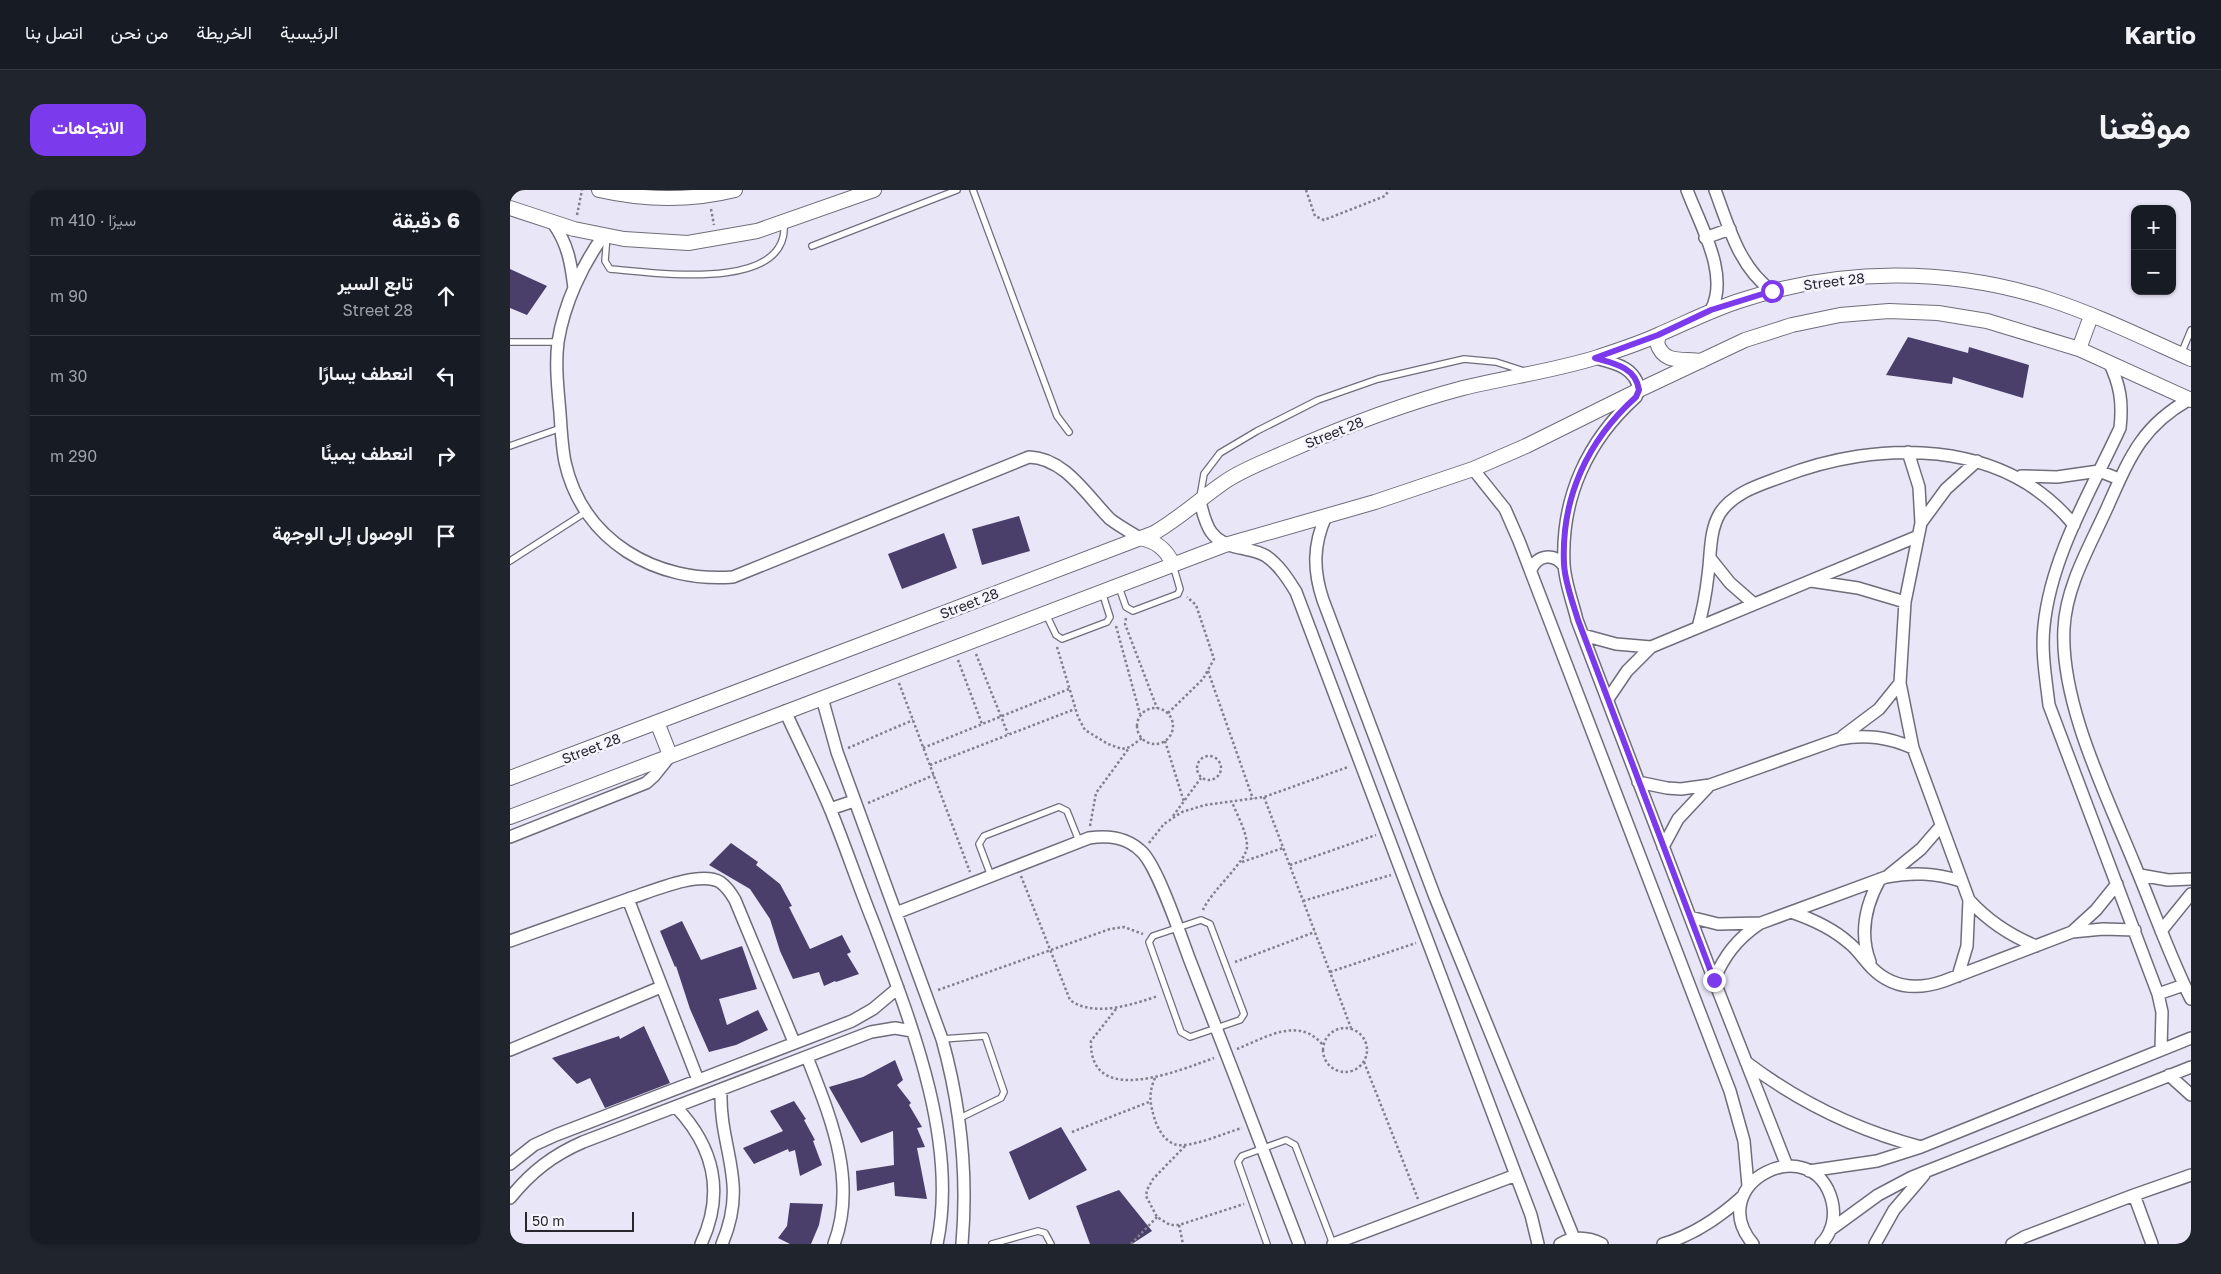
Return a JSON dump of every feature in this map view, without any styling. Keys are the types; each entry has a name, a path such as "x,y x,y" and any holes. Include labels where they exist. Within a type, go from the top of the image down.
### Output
{"street":[{"path":"599,190 645,197 708,195 735,190"},
{"path":"510,208 574,229 606,235 688,243 757,231 874,190"},
{"path":"1687,190 1715,262 1719,282 1716,302 1711,310"},
{"path":"1715,190 1745,263 1762,283 1772,291"},
{"path":"552,223 567,246 571,258 574,290"},
{"path":"1705,238 1730,229"},
{"path":"606,235 590,256 574,290 558,342 561,428 565,463 577,495 586,512 598,527 626,552 659,569 696,577 733,577 1022,458 1037,457 1057,465 1109,517 1140,538 1157,544 1169,556 1173,564"},
{"name":"Street 28","path":"510,778 1140,538 1172,523 1241,473 1328,434 1416,402 1595,358 1658,335 1711,310 1772,291 1818,281 1864,276 1956,279 2002,287 2047,299 2186,356"},
{"path":"510,817 1225,545 1425,487 1473,469 1526,446 1746,340 1792,325 1840,315 1889,311 1938,313 1986,321 2079,349 2190,399"},
{"path":"2079,349 2091,316"},
{"path":"1658,335 1657,343 1665,357 1670,360 1701,362"},
{"path":"1595,358 1623,366 1634,376 1639,390 1636,397 1599,436 1582,466 1569,504 1565,530 1564,566 1583,635 1787,1166"},
{"path":"2109,362 2119,382 2123,405 2120,428 2074,525 2059,562 2044,626 2043,662 2049,705 2158,994 2162,1012 2161,1049"},
{"path":"2190,399 2154,423 2141,440 2119,480 2080,565 2064,627 2064,659 2073,705 2100,779 2191,999"},
{"path":"1698,627 1706,593 1712,534 1720,513 1736,496 1793,472 1830,462 1869,455 1908,452 1943,454 1977,461 2016,476 2048,497 2074,525"},
{"path":"1908,452 1919,486 1921,523"},
{"path":"1977,461 1946,489 1921,523 1916,537 1905,602 1900,683 1913,748 1940,827 1969,900 1999,928 2036,946"},
{"path":"1473,469 1505,509 1730,1091 1744,1141 1746,1191 1740,1210 1742,1224 1753,1244"},
{"path":"2016,476 2057,477 2099,471 2119,480"},
{"path":"1200,501 1207,525 1218,540 1225,545 1265,556 1288,578 1302,607 1516,1175 1538,1244"},
{"path":"1326,516 1315,549 1315,567 1323,600 1435,897 1574,1238"},
{"path":"1608,699 1627,671 1651,647 1916,537"},
{"path":"1530,570 1536,561 1546,557 1556,558 1564,566"},
{"path":"1710,558 1730,583 1754,604"},
{"path":"1809,581 1858,588 1905,602"},
{"path":"1302,607 1323,600"},
{"path":"1583,635 1616,644 1651,647"},
{"path":"1638,782 1682,789 1710,785 1839,738 1879,709 1900,683"},
{"path":"822,698 837,752 942,1039 960,1118 965,1180 962,1244"},
{"path":"785,711 830,809 898,988 912,1031 929,1093 941,1162 940,1214 937,1244"},
{"path":"657,722 670,755"},
{"path":"1839,738 1869,736 1884,738 1913,748"},
{"path":"510,837 646,783 654,776 670,755"},
{"path":"2079,787 2100,779"},
{"path":"1663,847 1678,819 1710,785"},
{"path":"830,809 856,804"},
{"path":"1872,968 1866,953 1864,922 1867,907 1883,878 1921,849 1940,827"},
{"path":"896,913 1084,839 1104,836 1118,838 1131,843 1142,852 1151,864 1178,928 1300,1244"},
{"path":"1714,980 1728,953 1742,936 1761,923 1883,878 1916,873 1932,874 1961,882"},
{"path":"2140,876 2168,880 2191,879"},
{"path":"510,941 628,899 699,878 718,881 728,889 735,900 794,1042"},
{"path":"2072,932 2096,910 2117,884"},
{"path":"2161,930 2191,894"},
{"path":"1414,904 1435,897"},
{"path":"628,899 698,1080"},
{"path":"1958,976 1968,939 1969,900"},
{"path":"1791,912 1814,920 1836,933 1862,955 1872,968 1884,978 1898,985 1913,988 1929,986 1958,976 2072,932 2103,929 2135,930"},
{"path":"1690,917 1718,924 1761,923"},
{"path":"2158,994 2184,984"},
{"path":"510,1050 661,987"},
{"path":"510,1164 534,1146 556,1135 865,1014 898,988"},
{"path":"510,1198 527,1177 561,1152 885,1028 912,1031"},
{"path":"1663,1244 1693,1233 1711,1222 1765,1171 1787,1166 1809,1171 1870,1163 1921,1147 2191,1038"},
{"path":"807,1057 827,1109 842,1174 844,1205 834,1244"},
{"path":"1746,1062 1784,1089 1816,1108 1867,1131 1921,1147"},
{"path":"1826,1239 1878,1195 1930,1169 2191,1066"},
{"path":"2169,1075 2191,1095"},
{"path":"721,1090 722,1128 733,1170 734,1195 732,1213 722,1244"},
{"path":"676,1107 700,1140 713,1173 715,1194 712,1216 701,1244"},
{"path":"1875,1244 1894,1210 1930,1169"},
{"path":"713,1173 733,1170"},
{"path":"1809,1171 1825,1186 1833,1207 1826,1239"},
{"path":"2012,1244 2024,1237 2191,1174"},
{"path":"1333,1244 1516,1175"},
{"path":"2134,1195 2152,1244"},
{"path":"1560,1244 1574,1238 1584,1238 1602,1244"}],"lane":[{"path":"812,246 957,190"},
{"path":"973,190 1057,416 1069,432"},
{"path":"606,235 605,261 610,269 687,275 715,274 744,268 772,256 781,244 784,222"},
{"path":"2186,356 2191,330"},
{"path":"510,342 558,342"},
{"path":"1200,501 1201,483 1204,474 1220,454 1257,431 1318,400 1378,378 1464,359 1496,362 1528,373"},
{"path":"510,446 561,428"},
{"path":"510,561 586,512"},
{"path":"1118,585 1128,609 1133,611 1179,593 1180,589 1173,564"},
{"path":"1045,612 1056,635 1060,638 1089,629 1110,619 1102,591"},
{"path":"990,876 980,844 982,838 992,833 1062,808 1068,812 1084,839"},
{"path":"1201,920 1210,924 1244,1014 1240,1020 1190,1037 1183,1035 1149,946 1150,939 1201,920"},
{"path":"942,1039 985,1036 1004,1092 1001,1098 960,1118"},
{"path":"1267,1244 1238,1162 1242,1156 1286,1140 1295,1145 1333,1244"},
{"path":"992,1244 1038,1231 1045,1233 1051,1244"}],"path":[{"path":"574,229 582,190"},
{"path":"1306,190 1315,216 1324,220 1385,196 1389,190"},
{"path":"708,195 718,239"},
{"path":"1168,713 1208,671 1214,655 1196,605 1179,593"},
{"path":"1128,609 1126,624 1157,708"},
{"path":"1110,619 1119,631 1140,715 1137,726 1142,738 1153,744 1165,741 1172,731 1173,725 1168,713 1157,708 1151,708 1140,715"},
{"path":"1060,638 1057,649 1081,724 1091,734 1116,747 1130,747"},
{"path":"971,641 1009,735"},
{"path":"953,647 982,724"},
{"path":"894,670 974,882"},
{"path":"1208,671 1253,799"},
{"path":"923,748 1069,689"},
{"path":"930,766 1075,709"},
{"path":"837,752 913,720"},
{"path":"1084,839 1096,793 1130,747 1142,738"},
{"path":"1165,741 1184,802"},
{"path":"1205,756 1214,757 1220,764 1220,772 1214,779 1202,778 1197,771 1198,762 1205,756"},
{"path":"1172,817 1192,808 1264,798 1361,762"},
{"path":"856,804 934,775"},
{"path":"1142,852 1202,778"},
{"path":"1264,798 1351,1028"},
{"path":"1201,920 1211,894 1240,863 1247,847 1232,802"},
{"path":"1290,865 1387,831"},
{"path":"1240,863 1283,848"},
{"path":"1017,865 1070,1000 1078,1005 1116,1009 1167,994"},
{"path":"1303,901 1402,872"},
{"path":"926,994 1117,927 1130,928 1150,939"},
{"path":"1226,966 1315,932"},
{"path":"1330,972 1427,940"},
{"path":"1116,1009 1092,1042 1092,1056 1096,1067 1103,1074 1114,1078 1155,1078 1292,1029 1309,1032 1322,1044 1324,1058 1328,1064 1339,1071 1353,1071 1364,1062 1368,1049 1366,1042 1358,1031 1351,1028 1337,1029 1331,1032 1322,1044"},
{"path":"1364,1062 1422,1210"},
{"path":"1155,1078 1150,1090 1149,1102 1161,1133 1174,1144 1185,1146 1253,1124"},
{"path":"1072,1132 1149,1102"},
{"path":"1185,1146 1149,1184 1146,1196 1157,1217 1170,1225 1179,1225 1251,1202"},
{"path":"1131,1244 1157,1217"},
{"path":"1179,1225 1183,1244"}],"building":[{"path":"510,269 547,286 527,315 510,308"},
{"path":"1908,337 1968,353 1969,347 2029,365 2023,398 1953,377 1952,384 1886,375"},
{"path":"1019,516 1030,551 982,565 972,529"},
{"path":"944,533 957,568 902,589 888,554"},
{"path":"731,843 758,862 756,865 780,884 792,906 789,907 810,949 842,935 851,952 847,954 859,974 824,986 819,972 793,979 780,951 770,919 750,889 709,865"},
{"path":"682,921 701,960 742,946 757,989 719,999 727,1025 758,1010 768,1030 736,1045 709,1052 690,1009 676,966 660,931"},
{"path":"644,1026 670,1083 605,1108 590,1078 577,1084 552,1058 619,1036 620,1039"},
{"path":"895,1060 903,1080 897,1085 911,1103 909,1105 922,1127 917,1128 925,1147 917,1148 927,1199 895,1196 894,1182 857,1191 856,1171 894,1165 893,1131 861,1143 829,1087 863,1077"},
{"path":"794,1101 806,1119 804,1120 815,1140 813,1141 822,1165 800,1176 795,1150 789,1152 788,1149 754,1164 743,1148 783,1131 770,1111"},
{"path":"1061,1127 1087,1170 1029,1200 1009,1152"},
{"path":"1119,1190 1152,1231 1132,1244 1090,1244 1076,1206"},
{"path":"790,1203 823,1204 819,1225 811,1244 790,1244 778,1238 787,1226"}],"route":[{"path":"1714,980 1578,620 1564,566 1565,530 1569,504 1582,466 1599,436 1622,409 1636,397 1639,390 1634,376 1623,366 1595,358 1658,335 1711,310 1772,291"}]}
